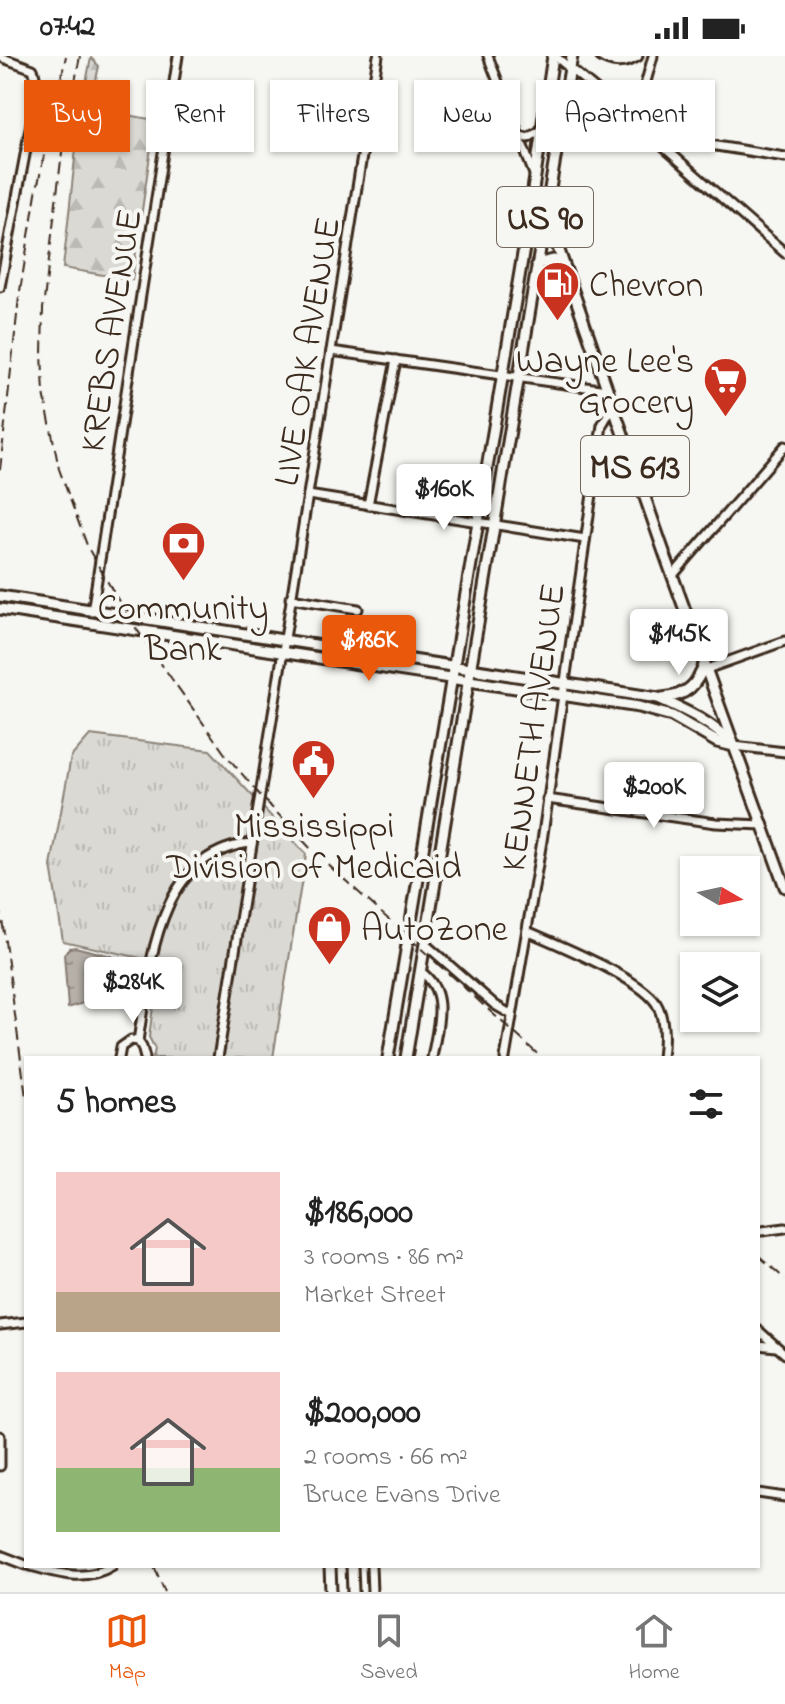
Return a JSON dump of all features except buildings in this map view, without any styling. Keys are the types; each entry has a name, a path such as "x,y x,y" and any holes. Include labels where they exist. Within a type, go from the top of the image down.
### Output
{"main road":[{"name":"US 90","path":"550,80 554,56"},
{"name":"US 90","path":"406,1056 572,56"},
{"path":"601,56 618,62 637,56"},
{"name":"US 90","path":"388,1056 539,152"},
{"name":"MS 613","path":"545,212 785,887"},
{"path":"537,264 554,260 565,268"},
{"path":"0,596 454,668 470,675 662,712 717,742 734,746"},
{"path":"0,609 453,679 470,675 563,683 658,698 674,697 694,686 706,666"},
{"path":"658,698 707,722 734,746"},
{"path":"330,1568 331,1592"},
{"path":"352,1568 353,1592"}],"street":[{"name":"KREBS AVENUE","path":"92,612 178,56"},
{"name":"LIVE OAK AVENUE","path":"218,1056 378,56"},
{"path":"488,56 497,80"},
{"path":"554,56 584,80"},
{"path":"646,80 653,56"},
{"path":"0,57 33,69 38,79 0,287"},
{"path":"520,142 535,177"},
{"path":"715,146 785,157"},
{"path":"670,152 785,253"},
{"path":"331,351 607,390"},
{"path":"368,505 396,360"},
{"name":"KENNETH AVENUE","path":"505,1056 527,931 602,425 613,406"},
{"path":"674,574 785,446"},
{"path":"308,495 585,539"},
{"path":"290,598 358,609"},
{"path":"706,666 785,641"},
{"path":"734,746 785,752"},
{"path":"547,799 716,823 763,825"},
{"path":"144,1056 138,1041 154,946 170,902 196,868 230,845 252,843"},
{"path":"527,931 589,959 651,998 661,1018 662,1056"},
{"path":"425,944 495,1005 512,1015"},
{"path":"420,971 432,980 440,1002 432,1056"},
{"path":"119,1056 125,1042 138,1041"},
{"path":"762,1231 785,1228"},
{"path":"0,1325 24,1322"},
{"path":"760,1332 782,1351"},
{"path":"760,1346 782,1351"},
{"path":"0,1436 0,1466"},
{"path":"760,1493 785,1497"},
{"path":"0,1555 24,1564"},
{"path":"38,1568 80,1576 96,1574 108,1568"},
{"path":"371,1568 372,1592"}],"green space":[{"path":"91,58 99,66 96,80 87,80"},
{"path":"130,115 146,118 146,152 150,152 132,280 63,268 76,152 130,152"},
{"path":"90,735 210,750 306,854 273,1056 153,1056 155,1049 149,1037 159,962 63,941 51,866 71,757"}],"water":[{"path":"75,947 112,956 115,966 113,1000 86,1002 68,1008 64,954"}],"railway":[{"path":"0,470 19,297 36,193 66,56"},
{"path":"80,56 63,144 43,309 42,354 44,393 59,469 88,548 128,617 225,754 260,795 314,852 540,1056"},
{"path":"0,904 24,1082"},
{"path":"760,1257 785,1279"},
{"path":"155,1568 165,1592"}],"place":[{"name":"Chevron","path":"558,322"},
{"name":"Wayne Lee's Grocery","path":"725,419"},
{"name":"Community Bank","path":"183,583"},
{"name":"Mississippi Division of Medicaid","path":"314,801"},
{"name":"AutoZone","path":"330,966"}]}
